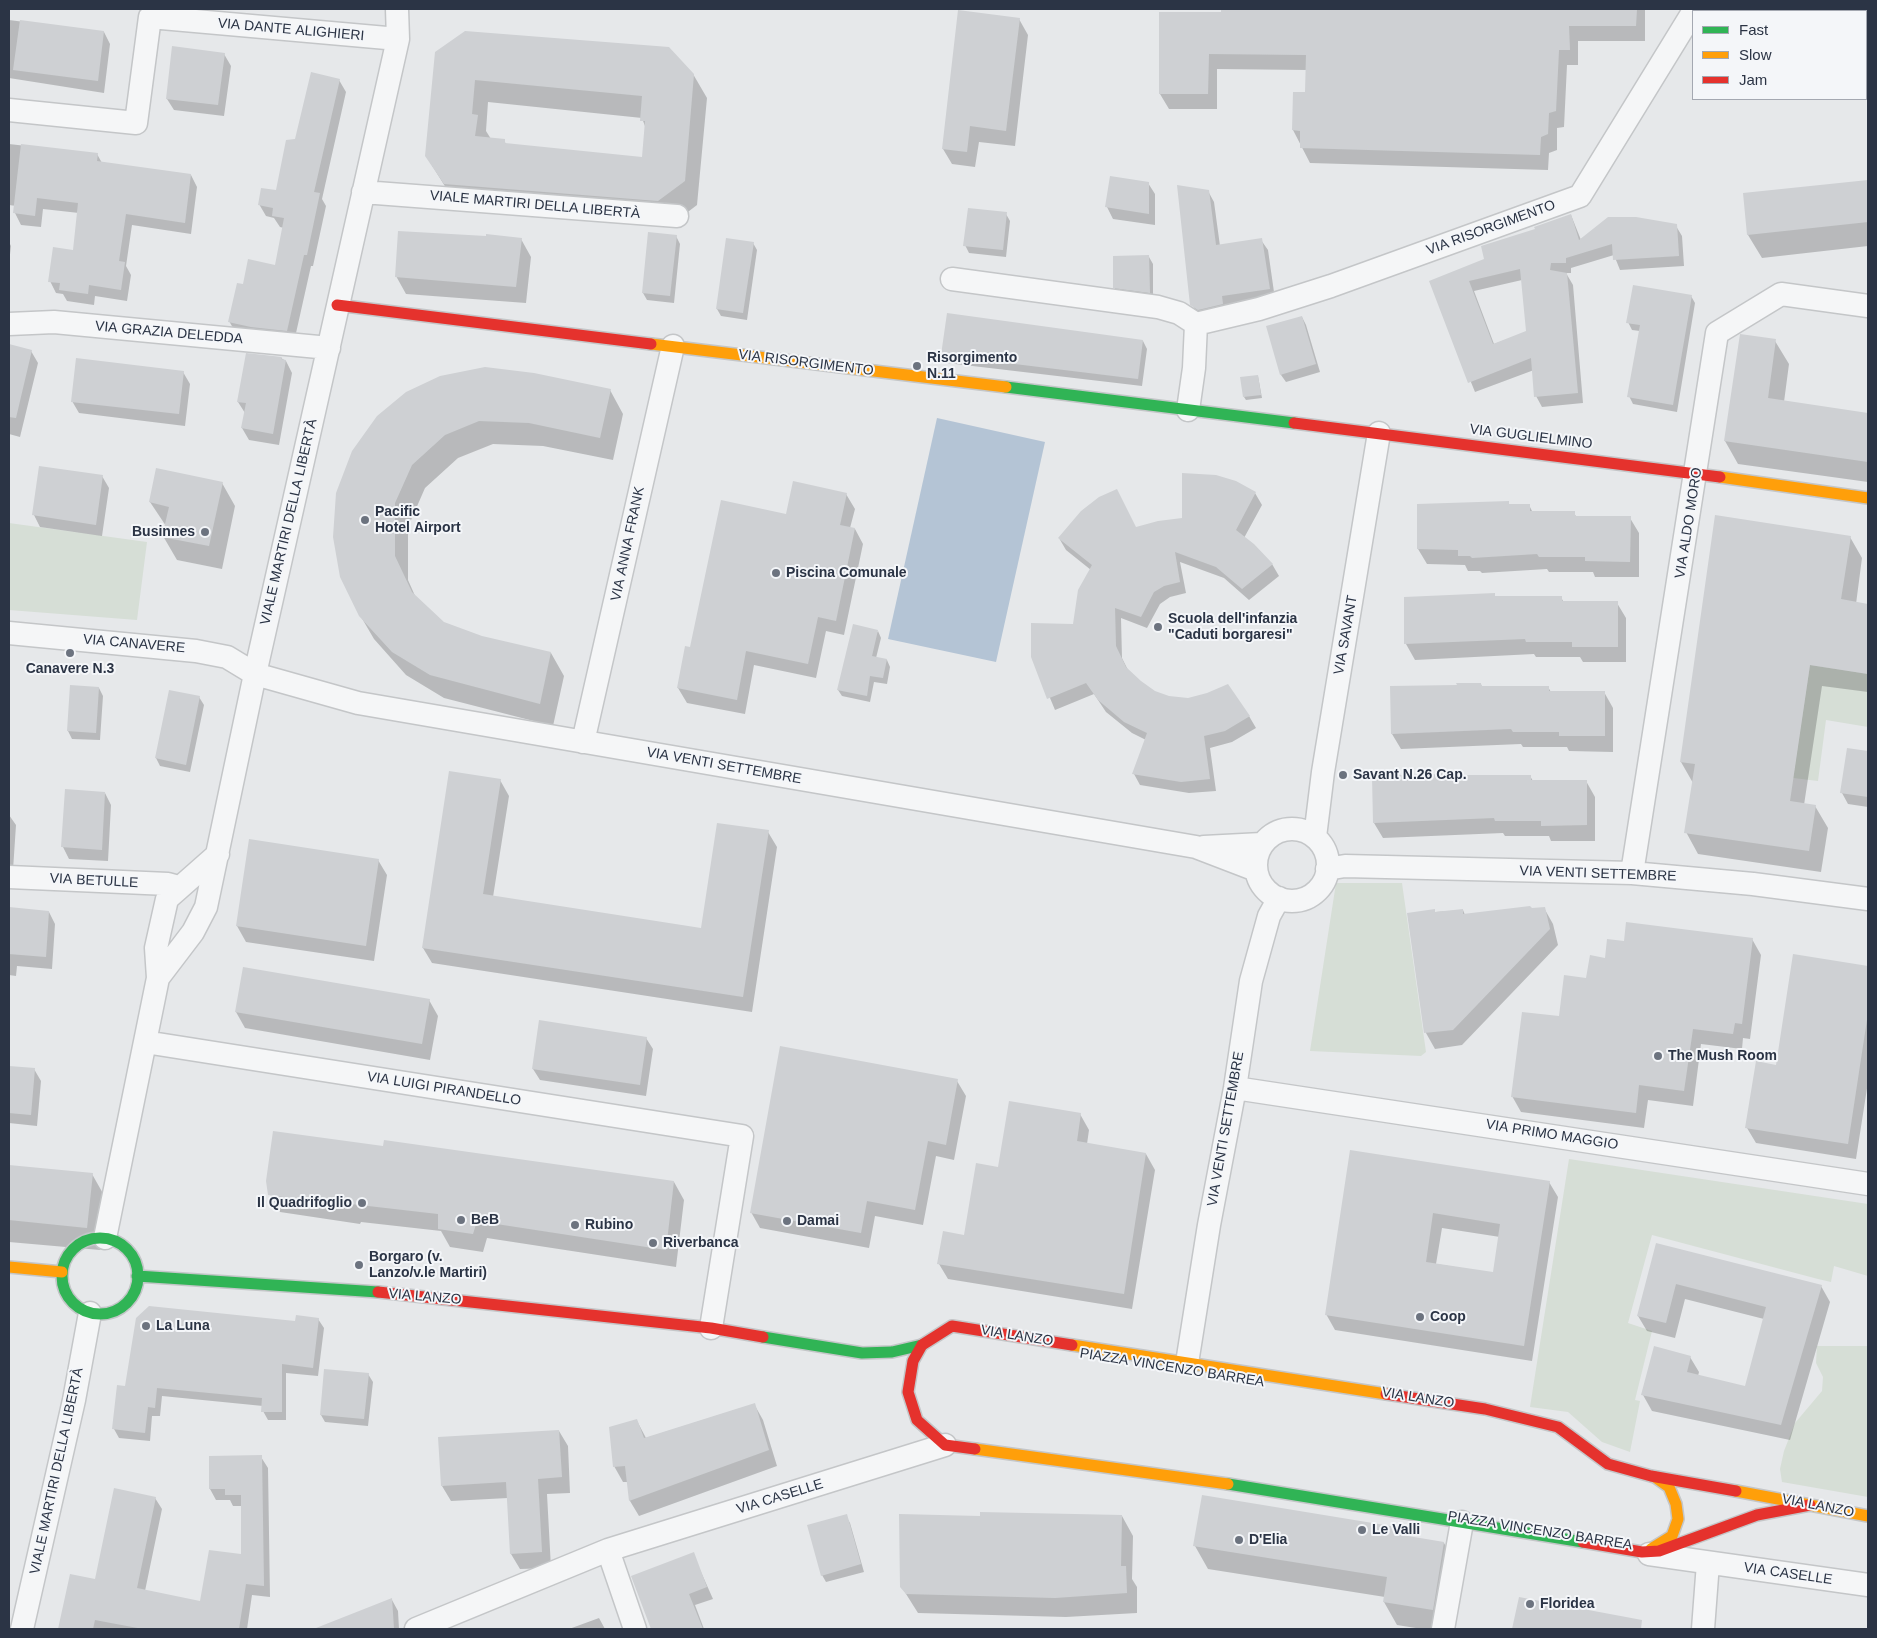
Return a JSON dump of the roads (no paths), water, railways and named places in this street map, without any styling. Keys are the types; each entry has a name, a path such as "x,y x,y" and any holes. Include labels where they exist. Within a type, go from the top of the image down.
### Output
{"street":[{"name":"VIALE MARTIRI DELLA LIBERTÀ","path":"158,978 193,932 206,907 255,674 398,39 397,9"},
{"name":"VIA RISORGIMENTO","path":"1196,324 1259,309 1332,286 1580,196 1617,132 1692,13"},
{"name":"VIA DANTE ALIGHIERI","path":"9,110 136,124 150,17 398,39"},
{"name":"VIALE MARTIRI DELLA LIBERTÀ","path":"363,192 677,216"},
{"path":"952,279 1158,307 1179,313 1196,324 1194,368 1188,410"},
{"name":"VIA ALDO MORO","path":"1632,873 1697,476 1717,333 1781,294 1868,306"},
{"name":"VIA RISORGIMENTO","path":"338,305 1188,410"},
{"name":"VIA GRAZIA DELEDDA","path":"9,324 54,322 329,348"},
{"name":"VIA ANNA FRANK","path":"583,742 673,346"},
{"name":"VIA GUGLIELMINO","path":"1188,410 1618,463 1697,476 1868,498"},
{"name":"VIA SAVANT","path":"1314,837 1322,772 1379,433"},
{"name":"VIA CANAVERE","path":"9,633 196,650 227,657 255,674"},
{"name":"VIA VENTI SETTEMBRE","path":"255,674 358,703 1196,847 1256,870"},
{"path":"1287,830 1304,831 1314,837 1327,857 1327,869 1324,879 1310,896 1289,901 1268,893 1256,870 1257,855 1262,844 1271,836 1287,830"},
{"name":"VIA VENTI SETTEMBRE","path":"1196,847 1262,844"},
{"name":"VIALE MARTIRI DELLA LIBERTÀ","path":"105,1238 158,978 156,948 167,899 218,854"},
{"name":"VIA VENTI SETTEMBRE","path":"1327,869 1346,866 1632,873 1754,884 1868,899"},
{"name":"VIA BETULLE","path":"9,877 168,884 179,887"},
{"name":"VIA VENTI SETTEMBRE","path":"1187,1363 1209,1225 1235,1088 1250,981 1269,916 1279,898"},
{"name":"VIA LUIGI PIRANDELLO","path":"145,1042 742,1136 711,1328"},
{"name":"VIA PRIMO MAGGIO","path":"1235,1088 1868,1184"},
{"path":"105,1238 124,1247 134,1260 137,1276 136,1287 123,1306 102,1314 90,1313 78,1307 68,1298 63,1286 62,1272 66,1258 76,1246 90,1239 105,1238"},
{"path":"9,1267 62,1272"},
{"name":"VIA LANZO","path":"137,1276 421,1295 711,1328 862,1353 892,1352 922,1345 952,1326 1485,1409 1558,1427 1608,1464 1655,1477 1868,1516"},
{"name":"VIALE MARTIRI DELLA LIBERTÀ","path":"22,1629 74,1400 90,1313"},
{"name":"PIAZZA VINCENZO BARREA","path":"966,1334 1519,1424 1548,1433 1564,1441 1598,1468 1624,1480 1651,1485 1659,1490 1670,1505 1670,1523 1660,1540 1642,1548 948,1441 921,1414 916,1402 914,1377 918,1365 933,1346 943,1339 966,1334"},
{"path":"922,1345 913,1361 908,1392 917,1420 948,1441"},
{"name":"VIA LANZO","path":"862,1353 875,1363"},
{"path":"895,1379 908,1392"},
{"name":"VIA CASELLE","path":"416,1629 608,1550 948,1441 1207,1480 1462,1522"},
{"path":"1642,1552 1657,1548 1672,1536 1678,1520 1676,1504 1669,1487 1655,1477"},
{"path":"1642,1552 1659,1551 1757,1515 1810,1505"},
{"path":"1443,1629 1462,1522 1708,1563 1703,1629"},
{"path":"608,1550 635,1629"},
{"name":"VIA CASELLE","path":"1708,1563 1868,1585"}],"water":[{"path":"937,418 1045,442 996,662 888,639"}],"place":[{"name":"Risorgimento N.11","path":"917,366"},
{"name":"Pacific Hotel Airport","path":"365,520"},
{"name":"Businnes","path":"205,532"},
{"name":"Piscina Comunale","path":"776,573"},
{"name":"Scuola dell'infanzia \"Caduti borgaresi\"","path":"1158,627"},
{"name":"Canavere N.3","path":"70,653"},
{"name":"Savant N.26 Cap.","path":"1343,775"},
{"name":"The Mush Room","path":"1658,1056"},
{"name":"Il Quadrifoglio","path":"362,1203"},
{"name":"BeB","path":"461,1220"},
{"name":"Damai","path":"787,1221"},
{"name":"Rubino","path":"575,1225"},
{"name":"Riverbanca","path":"653,1243"},
{"name":"Borgaro (v. Lanzo/v.le Martiri)","path":"359,1265"},
{"name":"Coop","path":"1420,1317"},
{"name":"La Luna","path":"146,1326"},
{"name":"Le Valli","path":"1362,1530"},
{"name":"D'Elia","path":"1239,1540"},
{"name":"Floridea","path":"1530,1604"}]}
